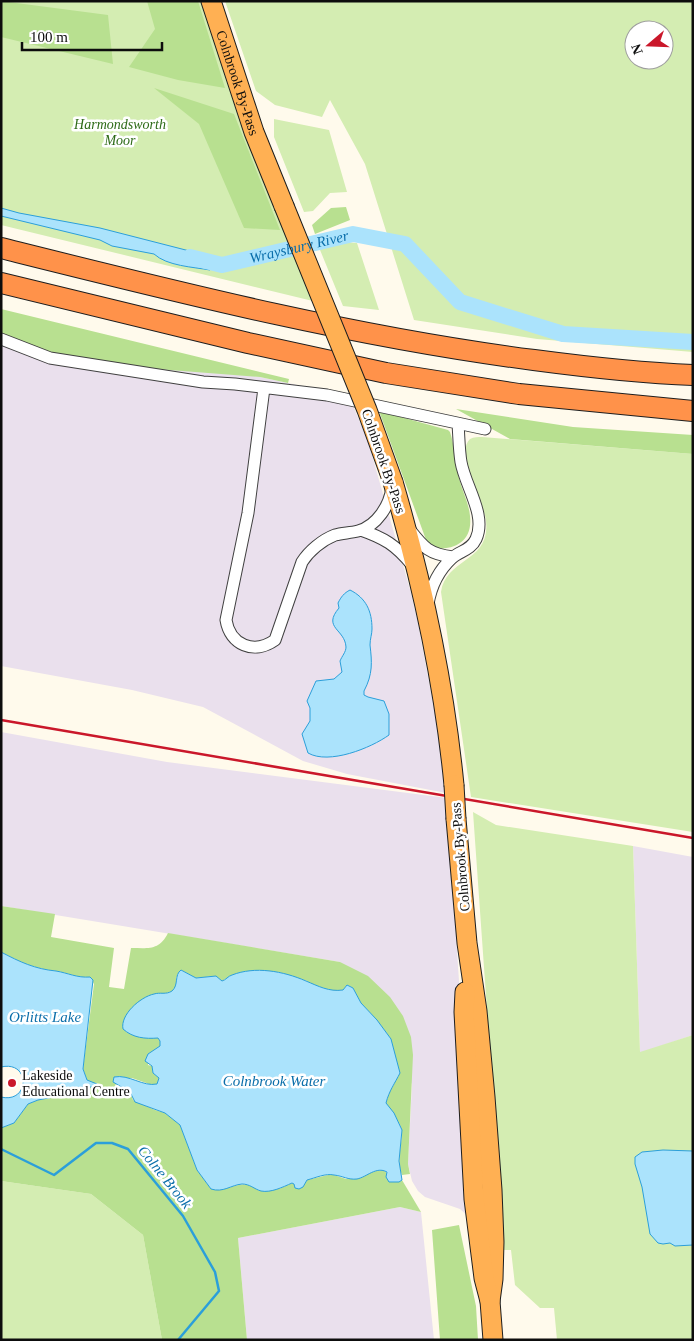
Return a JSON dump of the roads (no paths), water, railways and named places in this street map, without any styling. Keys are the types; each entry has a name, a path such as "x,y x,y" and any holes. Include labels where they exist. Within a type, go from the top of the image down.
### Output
{"highway":[{"name":"Colnbrook By-Pass","path":"211,1 254,132 367,410 393,482 418,573 444,705 454,785 467,943 477,1011 492,1180 494,1242 493,1279 490,1301 493,1340"},
{"path":"1,248 199,296 369,333 482,353 582,366 693,375"},
{"path":"1,283 248,343 386,373 519,394 693,411"}],"street":[{"path":"1,339 50,358 203,382 327,395 485,430"},
{"path":"264,388 248,513 226,620 230,635 237,641 252,648 264,646 277,638 305,557 318,545 335,535 360,530 370,524 383,511 389,500 393,482"},
{"path":"426,611 433,582 453,557 464,552 476,540 479,519 461,462 458,424"},
{"path":"405,523 429,552 453,557"},
{"path":"360,530 393,544 418,573"}],"water":[{"path":"1,208 100,228 213,257 210,270 173,264 154,254 112,246 100,240 1,216"},
{"path":"350,590 364,601 372,622 371,668 364,695 384,701 389,714 389,735 361,750 338,756 317,756 308,753 302,734 310,721 310,708 307,701 316,681 334,679 342,672 340,661 345,652 345,641 333,624 333,620 339,608 339,601"},
{"name":"Orlitts Lake","path":"1,952 34,967 90,977 93,980 83,1069 87,1080 97,1084 95,1087 82,1087 59,1096 28,1104 14,1123 1,1128 1,1097 11,1097 17,1094 22,1089 23,1082 22,1075 18,1070 11,1067 1,1067"},
{"name":"Colnbrook Water","path":"181,970 196,978 216,976 222,981 241,972 259,970 279,972 328,989 343,990 347,985 353,988 361,1003 391,1039 400,1073 386,1103 394,1113 402,1130 399,1161 402,1180 399,1182 389,1182 386,1177 387,1172 379,1170 357,1179 331,1175 321,1176 307,1180 303,1187 299,1189 295,1188 292,1183 269,1191 261,1191 242,1184 223,1189 211,1189 197,1170 180,1125 165,1113 135,1102 130,1092 113,1082 114,1077 120,1077 146,1084 157,1084 159,1078 153,1073 152,1066 145,1061 148,1054 160,1046 160,1041 158,1038 135,1036 123,1029 123,1024 132,1007 137,1003 154,994 172,991"},
{"path":"663,1150 693,1151 693,1245 675,1246 670,1243 658,1243 650,1234 635,1157 642,1152"}],"waterway":[{"name":"Wraysbury River","path":"190,257 222,265 353,234 405,244 460,302 563,334 693,342"},
{"name":"Colne Brook","path":"1,1149 54,1175 96,1143 112,1143 128,1149 183,1216 215,1272 219,1291 178,1340"}],"railway":[{"path":"1,720 693,838"}],"place":[{"name":"Lakeside Educational Centre","path":"12,1083"}],"park label":[{"name":"Harmondsworth Moor","path":"120,132"}]}
